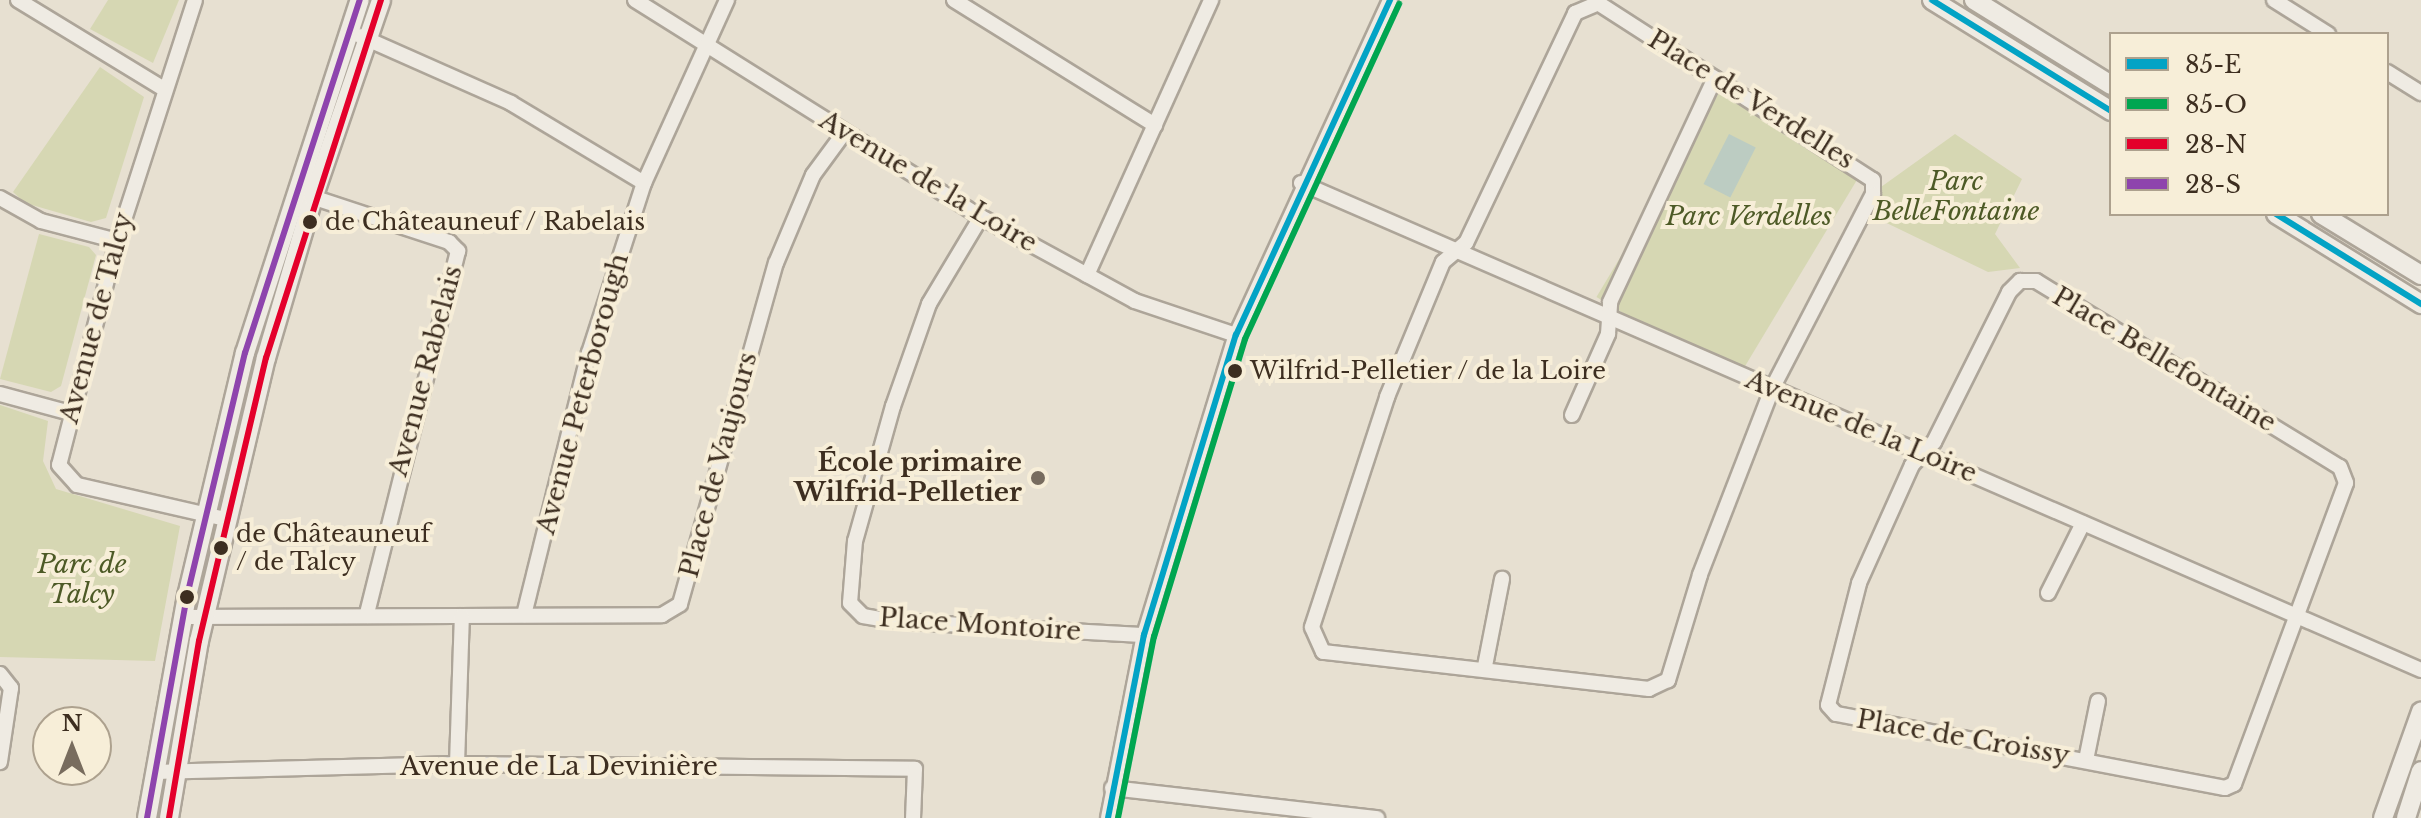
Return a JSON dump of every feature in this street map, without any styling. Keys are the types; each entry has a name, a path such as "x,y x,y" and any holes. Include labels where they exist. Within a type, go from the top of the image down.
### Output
{"street":[{"path":"18,0 164,89"},
{"name":"Avenue de Talcy","path":"195,0 117,241 59,463 68,480 226,519"},
{"path":"147,818 205,514 293,191 360,0"},
{"path":"169,818 175,773 226,519 313,198 381,0"},
{"name":"Avenue de la Loire","path":"635,0 981,217 1135,301 1236,335"},
{"name":"Avenue Peterborough","path":"524,615 589,353 644,183 704,44 727,0"},
{"path":"954,0 1155,125"},
{"path":"1087,275 1211,0"},
{"path":"1108,818 1144,635 1236,335 1301,183 1390,0"},
{"path":"1932,0 2109,110"},
{"path":"1962,19 1974,0 2109,84"},
{"path":"2274,0 2325,32"},
{"name":"Place de Verdelles","path":"1456,251 1466,243 1575,13 1586,4 1598,3 1873,180 1873,194 1772,389"},
{"path":"348,32 511,103 644,183"},
{"path":"2389,73 2421,93"},
{"path":"1572,415 1610,318 1610,302 1715,78"},
{"name":"Place de Vaujours","path":"183,617 662,615 680,604 776,263 813,175 844,133"},
{"name":"Avenue de la Loire","path":"1301,183 2421,670"},
{"name":"Avenue Rabelais","path":"293,191 449,242 458,251 366,616"},
{"path":"0,198 41,221 117,241"},
{"path":"2279,216 2421,304"},
{"path":"2324,216 2421,275"},
{"name":"Place Montoire","path":"981,217 929,304 893,406 855,541 850,603 863,616 890,621 1144,635"},
{"path":"1456,251 1443,262 1387,397 1312,627 1323,652 1485,666 1649,689 1668,680 1700,575 1772,389"},
{"name":"Place Bellefontaine","path":"1923,454 2009,292 2020,281 2036,281 2340,467 2344,497 2295,616"},
{"path":"0,394 71,413"},
{"name":"Place de Croissy","path":"1923,454 1912,465 1859,583 1828,705 1836,714 2225,788 2234,784 2295,616"},
{"path":"2048,593 2083,523"},
{"path":"1485,666 1502,579"},
{"path":"457,764 462,616"},
{"path":"0,675 11,688 0,762"},
{"name":"Place de Croissy","path":"2086,760 2098,701"},
{"path":"2383,818 2421,712"},
{"name":"Avenue de La Devinière","path":"154,772 457,764 915,769 913,818"},
{"path":"2396,781 2419,783 2406,818"},
{"path":"1112,788 1377,818"}],"green space":[{"path":"108,0 179,0 153,63 90,29"},
{"path":"100,67 144,97 106,218 91,222 25,203 13,192"},
{"name":"Parc Verdelles","path":"1719,93 1859,177 1736,381 1596,297"},
{"name":"Parc BelleFontaine","path":"1955,134 2022,179 1995,234 2020,268 1988,272 1868,214 1881,187"},
{"path":"39,234 89,247 96,255 61,386 51,392 0,379"},
{"name":"Parc de Talcy","path":"0,405 48,421 43,461 56,489 180,526 155,661 0,657"}],"shaded area":[{"path":"1729,134 1756,148 1730,198 1704,184"}],"transit line":[{"name":"28-S","path":"147,818 187,596 245,353 360,0"},
{"name":"28-N","path":"169,818 199,641 266,358 381,0"},
{"name":"85-E","path":"1108,818 1144,635 1236,335 1390,0"},
{"name":"85-E","path":"1932,0 2109,110"},
{"name":"85-O","path":"1118,818 1154,637 1245,339 1399,4"},
{"name":"85-E","path":"2279,216 2421,304"}],"place":[{"name":"de Châteauneuf / Rabelais","path":"310,222"},
{"name":"Wilfrid-Pelletier / de la Loire","path":"1235,371"},
{"name":"École primaire Wilfrid-Pelletier","path":"1038,478"},
{"name":"de Châteauneuf / de Talcy","path":"221,548"}]}
